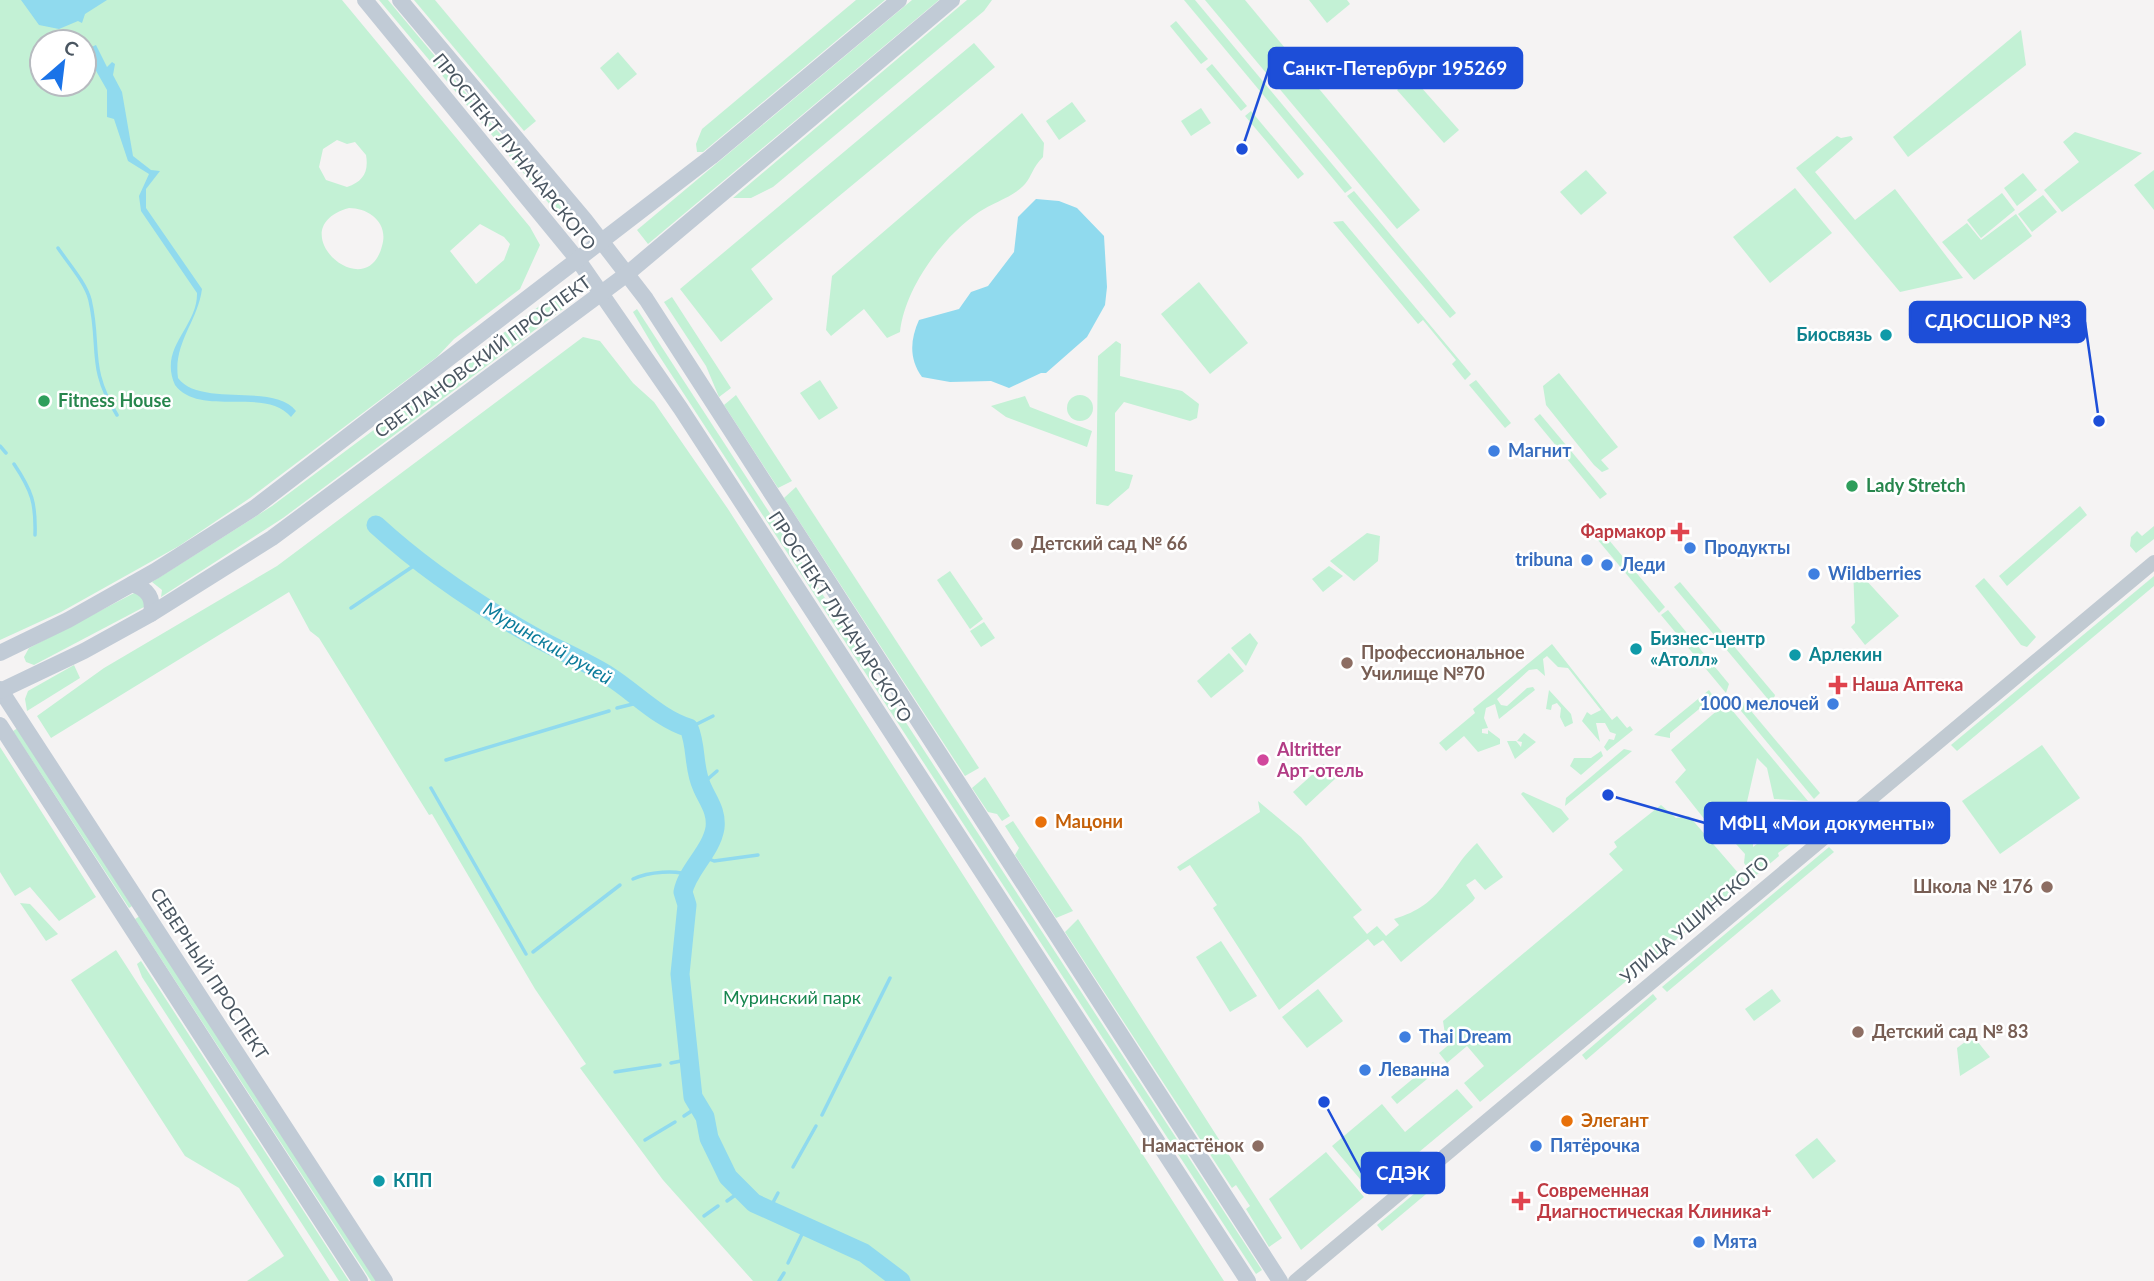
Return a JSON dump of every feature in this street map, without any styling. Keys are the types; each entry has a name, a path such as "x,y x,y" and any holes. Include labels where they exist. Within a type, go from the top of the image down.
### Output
{"main road":[{"name":"ПРОСПЕКТ ЛУНАЧАРСКОГО","path":"365,0 578,260 697,432 1248,1281"},
{"name":"ПРОСПЕКТ ЛУНАЧАРСКОГО","path":"400,0 603,241 627,274 1280,1281"},
{"name":"СВЕТЛАНОВСКИЙ ПРОСПЕКТ","path":"0,653 132,584 254,508 711,157 899,0"},
{"name":"СВЕТЛАНОВСКИЙ ПРОСПЕКТ","path":"0,690 84,652 151,614 272,538 627,274 952,0"},
{"path":"132,584 142,587 150,594 153,604 151,614"},
{"name":"СЕВЕРНЫЙ ПРОСПЕКТ","path":"0,690 385,1281"},
{"path":"0,724 360,1281"}],"street":[{"name":"УЛИЦА УШИНСКОГО","path":"1295,1281 2154,562"}],"green space":[{"path":"0,0 342,0 530,227 540,245 520,289 454,339 437,357 250,498 179,546 61,612 0,640","holes":["337,140 347,144 355,142 366,155 364,176 347,187 326,180 319,167 323,149","349,208 370,214 376,218 383,230 382,246 373,263 360,269 346,266 333,258 324,245 322,231 329,218","480,224 504,237 510,244 504,260 476,284 450,251"]},
{"path":"379,0 388,0 572,220 567,225"},
{"path":"414,0 435,0 536,121 524,131"},
{"path":"856,0 885,0 703,152 697,152 696,144 702,129"},
{"path":"912,0 939,0 648,244 637,230"},
{"path":"967,0 992,0 984,11 773,187 751,198 733,198"},
{"path":"1184,0 1195,0 1352,188 1345,193"},
{"path":"1205,0 1245,0 1420,210 1397,229"},
{"path":"1309,0 1347,0 1350,4 1327,23"},
{"path":"1176,21 1208,59 1201,64 1170,26"},
{"path":"2021,30 2026,65 1908,157 1893,137"},
{"path":"974,43 995,67 751,269 773,299 721,342 680,289"},
{"path":"618,52 637,74 618,90 600,68"},
{"path":"1212,64 1247,106 1241,111 1206,69"},
{"path":"1412,77 1459,130 1444,143 1397,90"},
{"path":"1072,102 1086,121 1059,140 1046,121"},
{"path":"1201,108 1211,123 1191,136 1181,121"},
{"path":"1251,111 1304,174 1298,179 1245,116"},
{"path":"1022,113 1044,143 1043,157 1021,188 979,212 939,249 909,298 900,332 887,338 864,309 831,336 826,330 832,276"},
{"path":"2075,132 2142,153 2062,212 2044,190 2079,162 2063,142"},
{"path":"1837,136 1851,136 1853,139 1815,172 1855,220 1895,189 1963,278 1900,292 1796,168"},
{"path":"1586,170 1607,193 1581,215 1560,192"},
{"path":"2154,170 2154,210 2134,185"},
{"path":"2023,173 2037,190 2017,206 2004,188"},
{"path":"1795,188 1832,233 1770,283 1733,237"},
{"path":"1354,191 1456,313 1450,318 1347,196"},
{"path":"2002,193 2015,210 1981,238 1967,220"},
{"path":"2043,195 2057,212 2032,232 2018,214"},
{"path":"2016,214 2032,236 1974,280 1942,242 1967,223 1981,240"},
{"path":"1343,221 1471,374 1465,380 1452,364 1456,360 1423,320 1418,324 1333,222"},
{"path":"1199,282 1248,343 1210,374 1161,314"},
{"path":"561,290 571,303 283,518 161,597 162,590 152,582 272,506"},
{"path":"672,297 731,388 719,397 706,366 664,302"},
{"path":"1965,301 1970,307 1936,337 1920,317 1923,311"},
{"path":"637,309 1262,1270 1256,1274 656,351 633,312"},
{"name":"Муринский парк","path":"583,337 600,341 633,383 654,402 728,509 1224,1281 753,1281 663,1180 580,1068 586,1064 535,989 432,814 429,815 319,638 310,631 289,592 51,738 37,716 104,668 277,566"},
{"path":"1116,341 1121,344 1120,376 1182,391 1199,404 1197,418 1190,421 1124,402 1115,413 1115,471 1133,475 1129,488 1108,506 1096,504 1098,356"},
{"path":"1559,373 1618,447 1601,460 1609,469 1602,472 1594,465 1546,405 1543,386"},
{"path":"820,380 838,408 819,420 800,393"},
{"path":"1476,380 1511,423 1505,428 1469,385"},
{"path":"736,395 792,481 778,488 724,405"},
{"path":"1080,395 1089,399 1093,408 1089,417 1080,421 1071,417 1067,408 1071,399"},
{"path":"1025,396 1030,407 1092,431 1087,447 1006,417 991,406"},
{"path":"1540,414 1607,494 1600,499 1534,419"},
{"path":"796,487 979,768 965,776 784,498"},
{"path":"2080,506 2087,515 2007,586 1999,576"},
{"path":"2154,526 2154,539 2136,553 2130,546 2131,537 2137,531 2142,536"},
{"path":"1598,527 1665,607 1659,613 1592,533"},
{"path":"1367,533 1380,536 1378,561 1354,581 1330,561"},
{"path":"1329,566 1343,576 1323,592 1312,579"},
{"path":"1853,566 1899,616 1865,645 1851,627 1855,623"},
{"path":"950,571 983,619 970,629 937,580"},
{"path":"2154,576 2154,586 1957,751 1951,745"},
{"path":"1984,578 2036,637 2027,647 2021,645 1975,586"},
{"path":"1680,582 1775,695 1772,704 1674,587"},
{"path":"136,592 146,601 144,607 34,665 26,662 24,657 29,648"},
{"path":"1668,610 1729,684 1726,693 1661,615"},
{"path":"984,622 995,638 981,647 970,631"},
{"path":"1250,633 1258,643 1246,666 1231,648"},
{"path":"1552,644 1612,720 1617,716 1627,728 1630,726 1633,730 1607,751 1604,747 1609,739 1614,740 1616,734 1610,732 1605,723 1596,723 1600,742 1582,721 1587,712 1591,715 1601,710 1568,668 1558,667 1547,656 1543,659 1545,676 1537,669 1529,670 1497,699 1501,705 1507,706 1527,688 1533,687 1535,690 1499,719 1495,704 1486,708 1484,718 1488,728 1482,729 1482,733 1488,734 1488,730 1500,739 1500,744 1478,752 1464,736 1446,751 1439,743 1475,713 1473,709"},
{"path":"1229,653 1244,671 1211,698 1197,681"},
{"path":"74,665 80,678 27,711 25,699 28,691"},
{"path":"1549,690 1571,714 1573,723 1565,727 1560,717 1561,708 1557,703 1552,705 1551,710 1546,709"},
{"path":"1709,690 1717,702 1710,700 1670,733 1670,738 1654,735"},
{"path":"1741,699 1820,793 1814,799 1732,700"},
{"path":"1726,703 1808,801 1774,799 1767,768 1757,758 1744,815 1753,838 1753,847 1766,837 1773,813 1815,817 1812,828 1778,853 1779,856 1754,877 1744,863 1745,854 1718,824 1709,825 1675,782 1686,770 1671,750"},
{"path":"18,728 132,906 129,908 13,731"},
{"path":"1524,733 1536,742 1515,759 1507,741 1516,741 1521,747 1522,742 1517,741"},
{"path":"2042,745 2080,798 2000,854 1962,801"},
{"path":"0,747 96,897 59,921 30,887 15,896 0,872"},
{"path":"1624,749 1632,751 1565,806 1566,798"},
{"path":"1601,751 1603,756 1581,775 1570,766 1574,758 1591,758"},
{"path":"1324,764 1336,778 1306,806 1293,792"},
{"path":"985,777 1010,816 1002,821 997,814 988,812 972,788"},
{"path":"1523,792 1561,809 1569,819 1553,833 1521,794"},
{"path":"1258,801 1301,837 1362,910 1353,917 1367,934 1377,926 1386,936 1399,925 1394,919 1424,905 1443,887 1477,843 1503,877 1485,890 1475,879 1466,885 1475,898 1473,901 1401,962 1383,940 1374,946 1368,939 1279,1010 1213,908 1217,905 1190,865 1180,871 1177,867 1260,812"},
{"path":"1661,805 1676,818 1689,816 1746,882 1480,1102 1464,1083 1484,1066 1467,1046 1447,1063 1439,1053 1452,1042 1445,1034 1443,1021 1623,870 1609,854 1617,847 1614,842"},
{"path":"1013,821 1073,911 1056,918 1015,855 1019,848 1005,826"},
{"path":"1829,847 1834,852 1667,992 1662,987"},
{"path":"20,903 30,904 58,934 46,941"},
{"path":"140,916 377,1281 371,1281 135,919"},
{"path":"1078,919 1282,1238 1269,1247 1246,1209 1250,1206 1236,1185 1232,1188 1065,932"},
{"path":"1221,941 1257,996 1230,1012 1196,957"},
{"path":"116,950 330,1281 247,1281 284,1256 239,1188 185,1156 71,980"},
{"path":"141,961 349,1281 339,1281 142,977 137,964"},
{"path":"1318,989 1343,1021 1307,1048 1282,1017"},
{"path":"1772,989 1781,1001 1754,1021 1745,1009"},
{"path":"1653,994 1657,999 1586,1060 1582,1055"},
{"path":"1973,1036 1990,1057 1960,1076 1957,1048"},
{"path":"1433,1062 1439,1069 1397,1104 1391,1097"},
{"path":"1457,1089 1473,1107 1371,1192 1332,1146 1382,1104 1405,1132"},
{"path":"1817,1138 1836,1161 1813,1179 1795,1155"},
{"path":"1326,1152 1364,1197 1301,1250 1269,1199"},
{"path":"1439,1173 1444,1179 1382,1231 1377,1225"}],"water":[{"path":"21,0 107,0 85,14 82,23 78,21 61,28 39,25"},
{"path":"98,49 107,67 112,62 115,64 113,75 122,92 133,156 151,170 160,171 146,189 146,208 202,289 200,301 179,354 178,378 189,387 203,392 272,398 286,402 296,411 291,417 280,408 266,404 200,400 186,395 175,385 171,359 192,316 197,293 141,211 139,196 149,174 128,161 114,119 107,117 107,90 98,74"},
{"path":"1036,199 1059,201 1077,208 1104,236 1107,287 1105,305 1087,337 1046,373 1009,388 991,381 950,382 922,377 912,349 919,320 959,309 971,292 988,286 1014,252 1018,217"}],"waterway":[{"path":"58,248 88,293 98,370 117,415"},
{"path":"0,446 6,453"},
{"path":"14,464 32,498 35,535"},
{"name":"Муринский ручей","path":"376,525 432,571 491,611 600,671 657,712 689,728 699,780 715,816 713,837 689,876 683,892 687,905 680,974 693,1097 705,1117 709,1138 728,1177 754,1203 864,1253 901,1281"},
{"path":"351,608 418,563"},
{"path":"617,708 645,701"},
{"path":"446,760 609,711"},
{"path":"689,728 713,716"},
{"path":"701,785 717,771"},
{"path":"431,788 526,954"},
{"path":"702,856 714,861 758,855"},
{"path":"633,879 662,872 691,876"},
{"path":"533,952 620,885"},
{"path":"822,1115 890,978"},
{"path":"671,1063 691,1059"},
{"path":"615,1072 660,1065"},
{"path":"684,1116 699,1106"},
{"path":"645,1140 675,1122"},
{"path":"793,1167 816,1126"},
{"path":"727,1201 741,1191"},
{"path":"769,1210 778,1193"},
{"path":"704,1216 718,1206"},
{"path":"788,1263 806,1226"},
{"path":"779,1281 784,1273"}],"place":[{"name":"Санкт-Петербург 195269","path":"1242,149"},
{"name":"Биосвязь","path":"1886,335"},
{"name":"Fitness House","path":"44,401"},
{"name":"СДЮСШОР №3","path":"2099,421"},
{"name":"Магнит","path":"1494,451"},
{"name":"Lady Stretch","path":"1852,486"},
{"name":"Фармакор","path":"1680,532"},
{"name":"Детский сад № 66","path":"1017,544"},
{"name":"Продукты","path":"1690,548"},
{"name":"tribuna","path":"1587,560"},
{"name":"Леди","path":"1607,565"},
{"name":"Wildberries","path":"1814,574"},
{"name":"Бизнес-центр «Атолл»","path":"1636,649"},
{"name":"Арлекин","path":"1795,655"},
{"name":"Профессиональное Училище №70","path":"1347,663"},
{"name":"Наша Аптека","path":"1838,685"},
{"name":"1000 мелочей","path":"1833,704"},
{"name":"Altritter Арт-отель","path":"1263,760"},
{"name":"МФЦ «Мои документы»","path":"1608,795"},
{"name":"Мацони","path":"1041,822"},
{"name":"Школа № 176","path":"2047,887"},
{"name":"Детский сад № 83","path":"1858,1032"},
{"name":"Thai Dream","path":"1405,1037"},
{"name":"Леванна","path":"1365,1070"},
{"name":"СДЭК","path":"1324,1102"},
{"name":"Элегант","path":"1567,1121"},
{"name":"Намастёнок","path":"1258,1146"},
{"name":"Пятёрочка","path":"1536,1146"},
{"name":"КПП","path":"379,1181"},
{"name":"Современная Диагностическая Клиника+","path":"1521,1201"},
{"name":"Мята","path":"1699,1242"}]}
